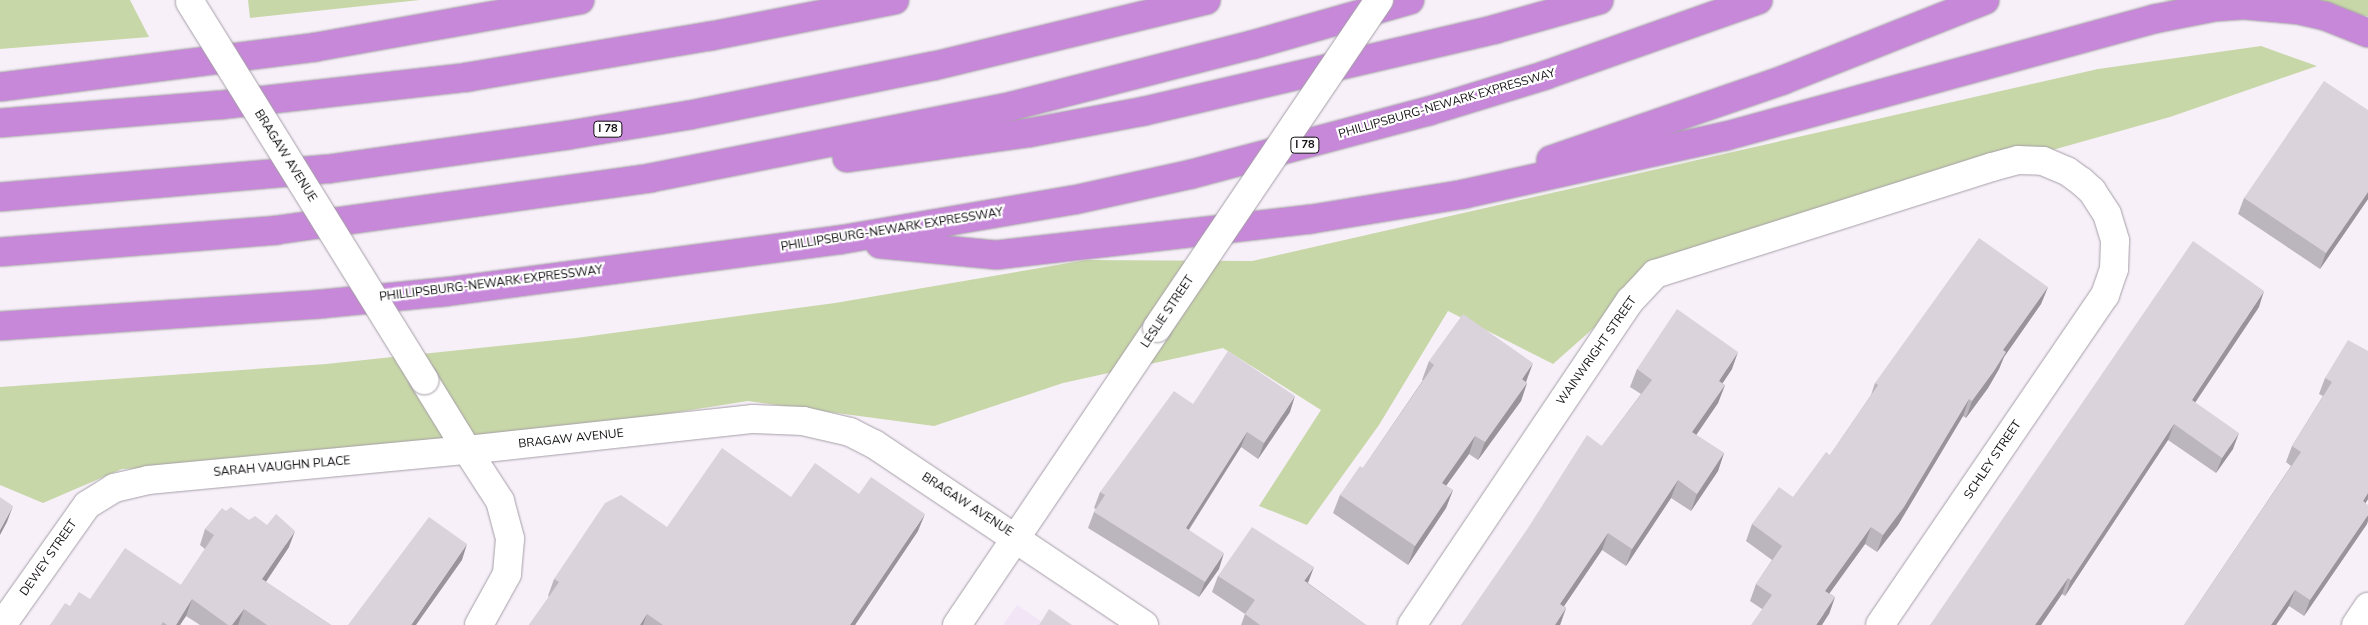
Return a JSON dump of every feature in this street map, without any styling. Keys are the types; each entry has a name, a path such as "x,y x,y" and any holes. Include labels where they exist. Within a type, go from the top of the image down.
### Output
{"highway":[{"path":"0,87 316,47 580,0"},
{"path":"0,123 230,104 468,76 711,36 894,0"},
{"name":"I 78","path":"0,197 328,169 588,132 699,114 934,66 1206,0"},
{"path":"525,198 761,158 1012,106 1252,45 1410,0"},
{"path":"0,252 277,230 898,152 1087,122 1442,42 1599,0"},
{"name":"PHILLIPSBURG-NEWARK EXPRESSWAY","path":"0,326 281,307 444,292 839,240 1074,200 1316,142 1546,75 1758,0"},
{"path":"1369,211 1468,186 1576,153 1783,80 1985,0"},
{"path":"839,240 996,254 1189,235 1369,211 1660,152 1812,114 2185,11 2225,6 2272,6 2325,16 2368,33"}],"street":[{"name":"LESLIE STREET","path":"957,625 1379,0"},
{"name":"BRAGAW AVENUE","path":"189,1 468,450 752,419 827,424 874,444 1144,625"},
{"name":"WAINWRIGHT STREET","path":"1412,625 1630,301 1655,274 2018,160 2043,162 2067,171 2092,191 2107,214 2115,241 2114,269 2105,295"},
{"name":"SCHLEY STREET","path":"1880,625 2105,295"},
{"name":"SARAH VAUGHN PLACE","path":"100,495 148,480 468,450"},
{"path":"468,450 500,501 510,538 507,574 480,625"},
{"name":"DEWEY STREET","path":"2,625 67,529 100,495"},
{"path":"2356,625 2368,607"}],"shaded area":[{"path":"1017,605 1047,625 1003,625"}],"green space":[{"path":"0,0 130,0 149,37 0,49"},
{"path":"248,0 420,0 250,18"},
{"path":"2163,0 2368,0 2368,16"},
{"path":"2261,46 2317,66 2170,117 1992,167 1655,274 1553,364 1448,311 1379,425 1307,525 1259,506 1321,410 1223,348 1063,383 934,426 748,401 385,458 122,469 43,503 0,485 0,387 326,364 576,338 835,303 1086,260 1252,261 2098,69"}],"building":[{"path":"2324,81 2368,110 2368,192 2326,253 2244,198"},
{"path":"1979,238 2048,287 2003,350 2006,352 1994,371 1972,401 1969,399 1904,507 1883,535 1871,527 1825,591 1835,597 1816,625 1751,625 1772,595 1756,584 1782,546 1752,524 1779,487 1793,497 1826,452 1830,455 1878,385 1875,383"},
{"path":"2193,241 2264,291 2192,400 2239,433 2222,458 2174,424 2071,580 2068,578 2035,625 1930,625"},
{"path":"1677,309 1738,352 1719,381 1725,385 1692,432 1724,453 1697,494 1678,480 1632,549 1608,533 1560,604 1566,608 1555,625 1461,625 1528,528 1587,435 1602,446 1652,380 1637,369"},
{"path":"1463,314 1533,363 1522,379 1527,383 1485,442 1475,436 1442,483 1453,490 1415,546 1340,495 1360,466 1363,468 1434,365 1429,361"},
{"path":"2348,340 2368,351 2368,493 2363,501 2368,505 2368,515 2310,600 2295,590 2271,625 2184,625 2301,452 2292,446 2332,382 2325,378"},
{"path":"1228,351 1295,396 1264,443 1247,432 1186,528 1224,553 1205,582 1094,512 1105,495 1100,492 1174,391 1193,404"},
{"path":"722,448 791,497 815,463 859,494 871,477 925,514 850,625 663,625 647,614 640,625 529,625 559,582 554,579 605,503 621,495 667,527"},
{"path":"0,497 13,506 0,530"},
{"path":"231,507 249,520 255,516 267,525 276,514 295,531 262,579 331,625 267,625 244,609 232,625 228,625 192,599 176,625 167,625 163,622 161,625 50,625 65,603 70,606 79,592 90,599 125,548 181,585 214,535 205,529 222,508 226,511"},
{"path":"429,517 467,544 411,625 348,625"},
{"path":"1252,527 1314,567 1304,581 1366,625 1260,625 1245,614 1255,600 1218,576"},
{"path":"1049,609 1072,625 1039,625"}]}
